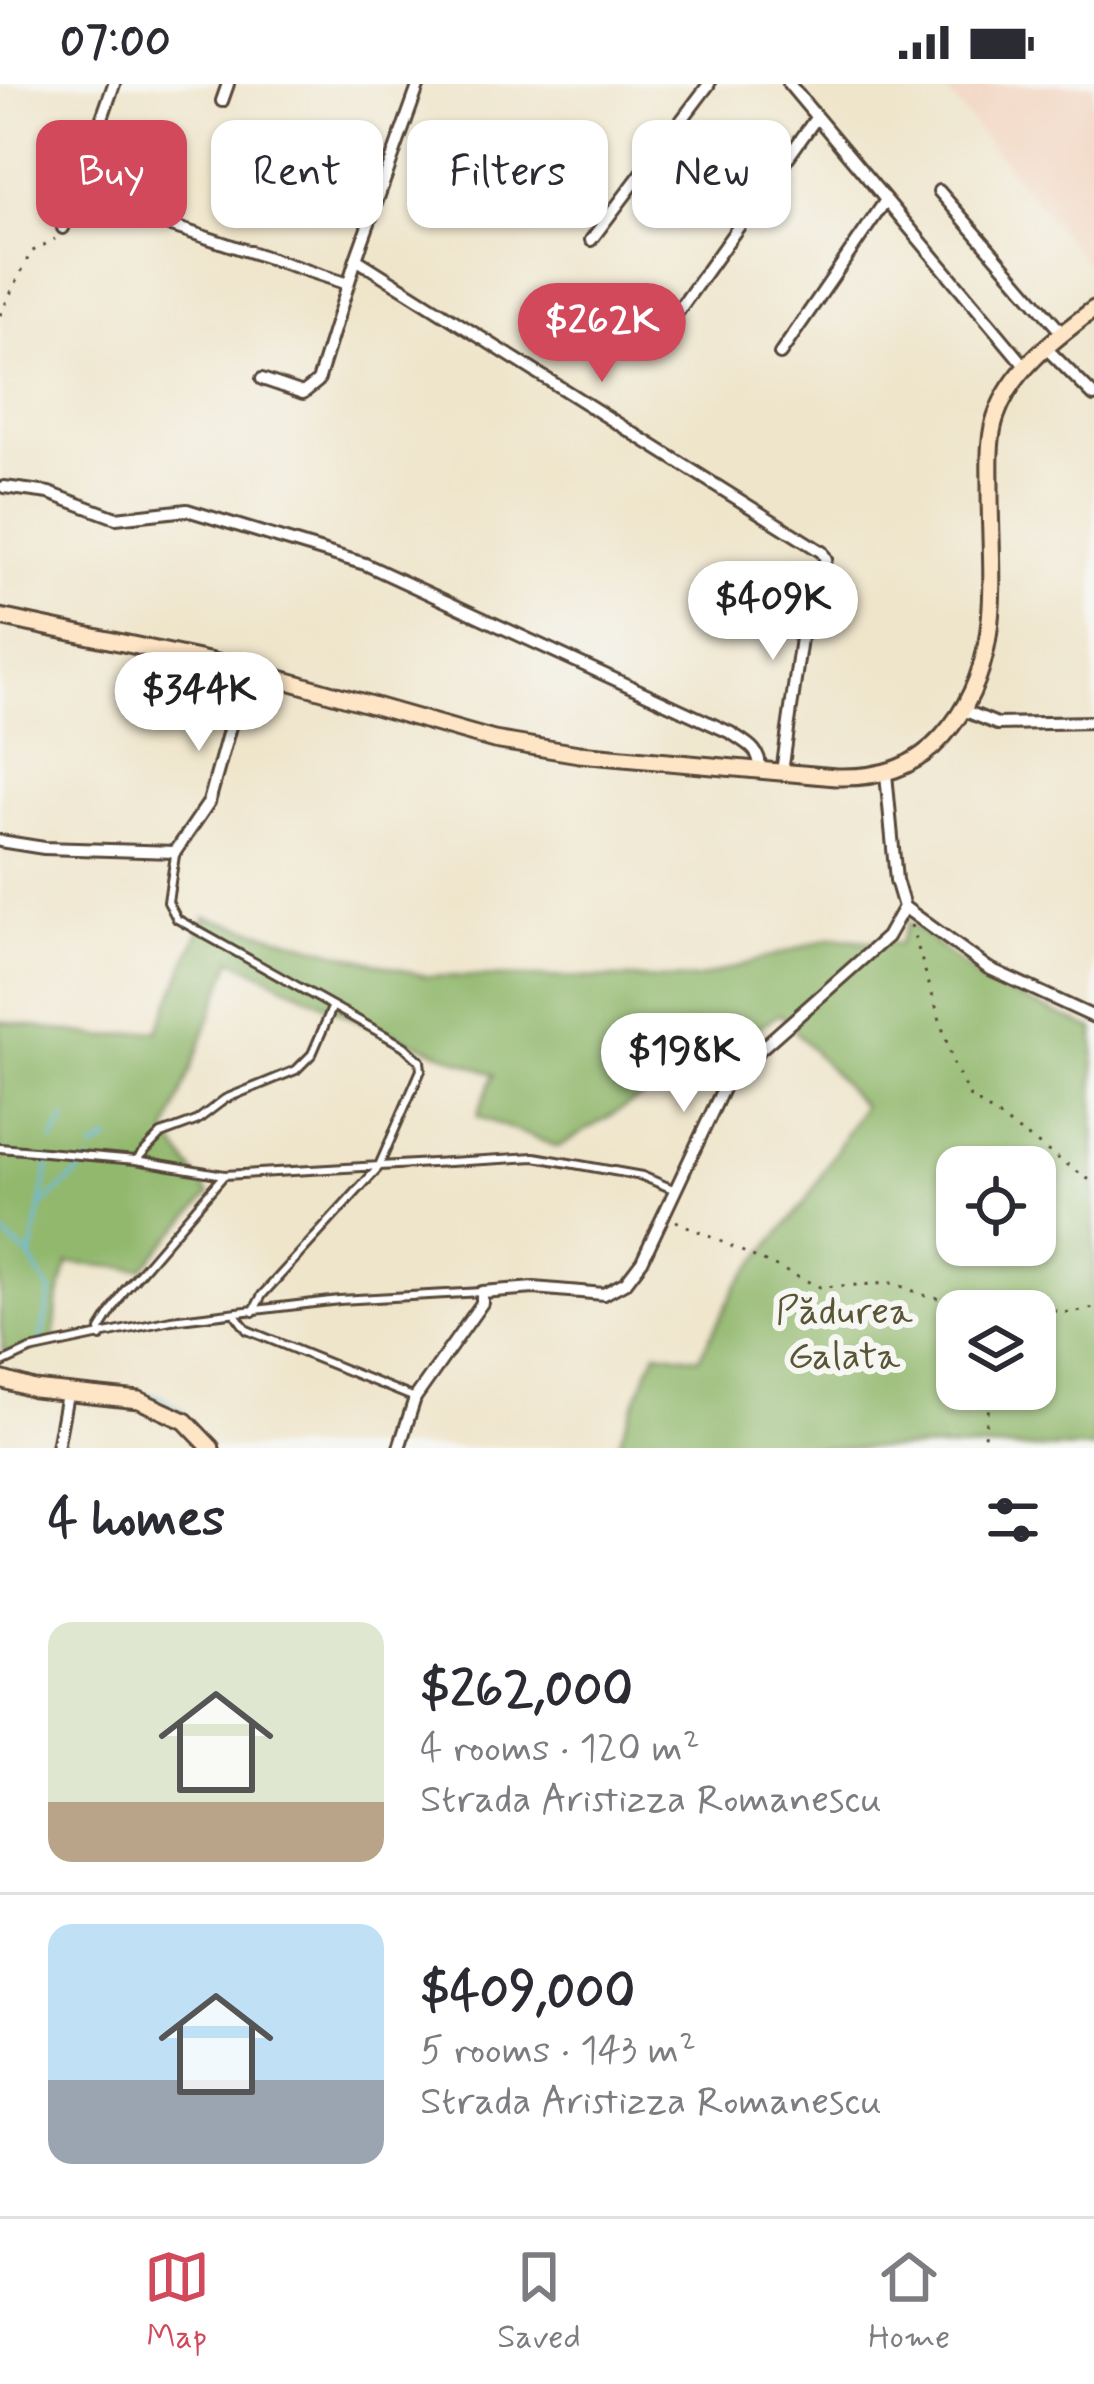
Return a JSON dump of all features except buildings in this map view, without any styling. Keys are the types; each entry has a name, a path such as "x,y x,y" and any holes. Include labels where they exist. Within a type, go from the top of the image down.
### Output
{"main road":[{"path":"0,617 246,669 494,740 579,754 782,772 863,778 886,774 927,753 963,710 983,671 991,630 993,424 1001,402 1026,367 1094,309"},
{"path":"0,1379 67,1394 114,1396 159,1408 185,1421 211,1448"}],"street":[{"path":"102,120 115,84"},
{"path":"222,100 228,84"},
{"path":"262,379 297,393 314,387 419,84"},
{"path":"591,240 709,84"},
{"path":"789,84 1026,367"},
{"path":"669,324 817,118"},
{"path":"939,190 1062,333"},
{"path":"780,354 886,200"},
{"path":"178,228 348,284"},
{"path":"356,259 821,552 826,559 806,603 782,772"},
{"path":"1046,348 1094,396"},
{"path":"1,484 49,493 116,518 187,510 365,564 731,734 754,748 761,758 760,770"},
{"path":"0,841 44,848 175,852 209,802 246,669"},
{"path":"963,710 997,724 1094,722"},
{"path":"886,774 896,880 904,907 1000,975 1094,1018"},
{"path":"399,1448 415,1398 482,1303 482,1292 534,1288 604,1294 626,1282 728,1078 864,961 887,937 904,907"},
{"path":"57,1448 67,1394"}],"lane":[{"path":"175,852 168,902 177,919 404,1046 420,1061 421,1070 378,1168 262,1295 254,1312"},
{"path":"136,1160 161,1134 196,1121 225,1099 296,1070 312,1054 332,1008"},
{"path":"0,1148 136,1160 224,1175 536,1157 642,1176 674,1190"},
{"path":"101,1337 100,1330 125,1290 224,1175"},
{"path":"0,1364 15,1354 171,1320 339,1300 482,1292"},
{"path":"235,1315 248,1330 415,1398"}],"path":[{"path":"0,315 31,252 50,245 63,228"},
{"path":"904,907 953,1063 970,1097 1094,1183"},
{"path":"662,1214 820,1287 892,1283 936,1297"},
{"path":"1056,1310 1094,1309"},
{"path":"982,1448 988,1410"}],"shaded area":[{"path":"940,84 1094,84 1094,272"}],"green space":[{"name":"Pădurea Galata","path":"205,917 425,976 696,979 832,938 899,944 909,922 985,984 1094,1029 1094,1448 616,1448 656,1352 699,1358 737,1285 806,1201 863,1106 780,1014 558,1147 477,1116 494,1074 347,1016 232,959 167,1133 209,1195 142,1269 68,1263 57,1303 54,1342 4,1354 0,1021 104,1037 158,1030"}],"waterway":[{"path":"53,1142 65,1119"},
{"path":"92,1150 109,1140"},
{"path":"43,1205 90,1162"},
{"path":"40,1343 51,1293 30,1258 49,1164"},
{"path":"0,1232 29,1256"},
{"path":"125,1391 159,1397 183,1412"}]}
